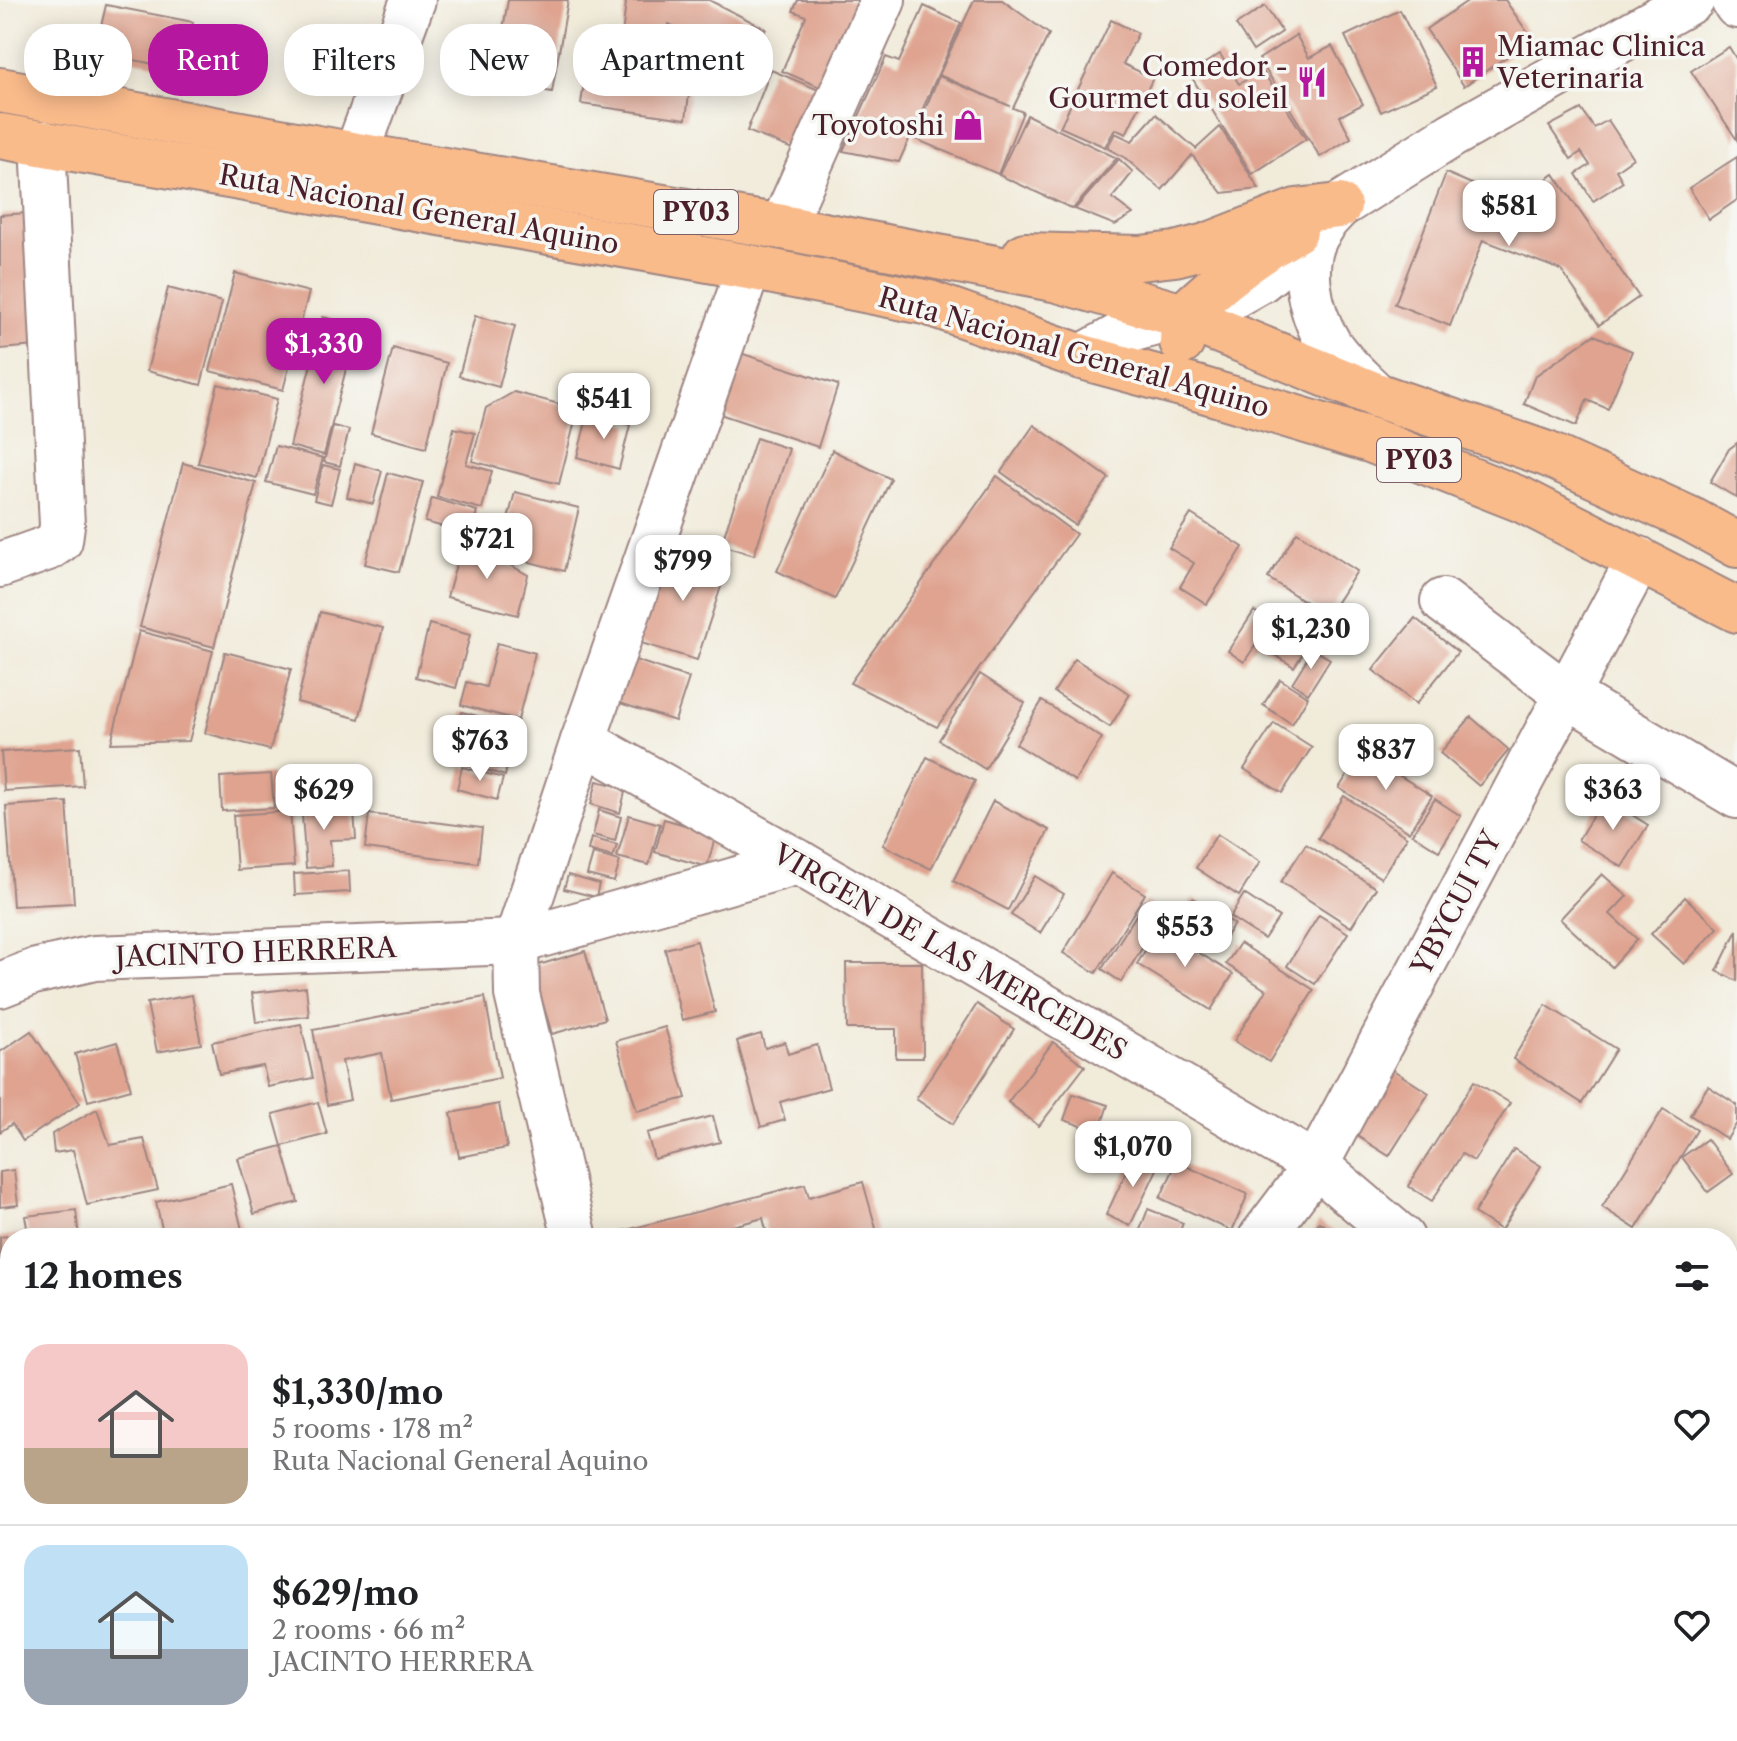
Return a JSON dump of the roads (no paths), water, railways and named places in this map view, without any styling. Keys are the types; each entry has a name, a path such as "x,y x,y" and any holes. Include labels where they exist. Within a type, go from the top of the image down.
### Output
{"highway":[{"name":"Ruta Nacional General Aquino","path":"0,90 356,155 782,227 1058,280 1183,316 1376,395 1547,454 1692,520 1737,545"},
{"name":"Ruta Nacional General Aquino","path":"0,136 749,267 929,303 1082,357 1370,440 1522,500 1737,610"},
{"path":"926,253 1140,258 1206,246 1296,211 1339,206"},
{"path":"1200,389 1181,348 1183,316 1213,287 1247,261 1339,206"}],"street":[{"path":"356,155 413,0"},
{"path":"782,227 883,0"},
{"path":"1376,395 1329,345 1314,312 1308,276 1312,240 1339,206 1452,135 1692,0"},
{"path":"1733,0 1737,6"},
{"path":"0,565 48,548 60,540 62,525 43,143"},
{"path":"573,1228 517,994 516,942 749,267"},
{"path":"1082,357 1130,330 1183,316"},
{"name":"YBYCUI TY","path":"1269,1228 1316,1165 1639,559"},
{"path":"1443,601 1567,695 1737,796"},
{"name":"VIRGEN DE LAS MERCEDES","path":"583,741 798,862 1316,1165 1390,1228"},
{"name":"JACINTO HERRERA","path":"0,985 33,972 94,958 516,942 798,862"}],"place":[{"name":"Miamac Clinica Veterinaria","path":"1473,62"},
{"name":"Comedor - Gourmet du soleil","path":"1312,82"},
{"name":"Toyotoshi","path":"968,125"}]}
